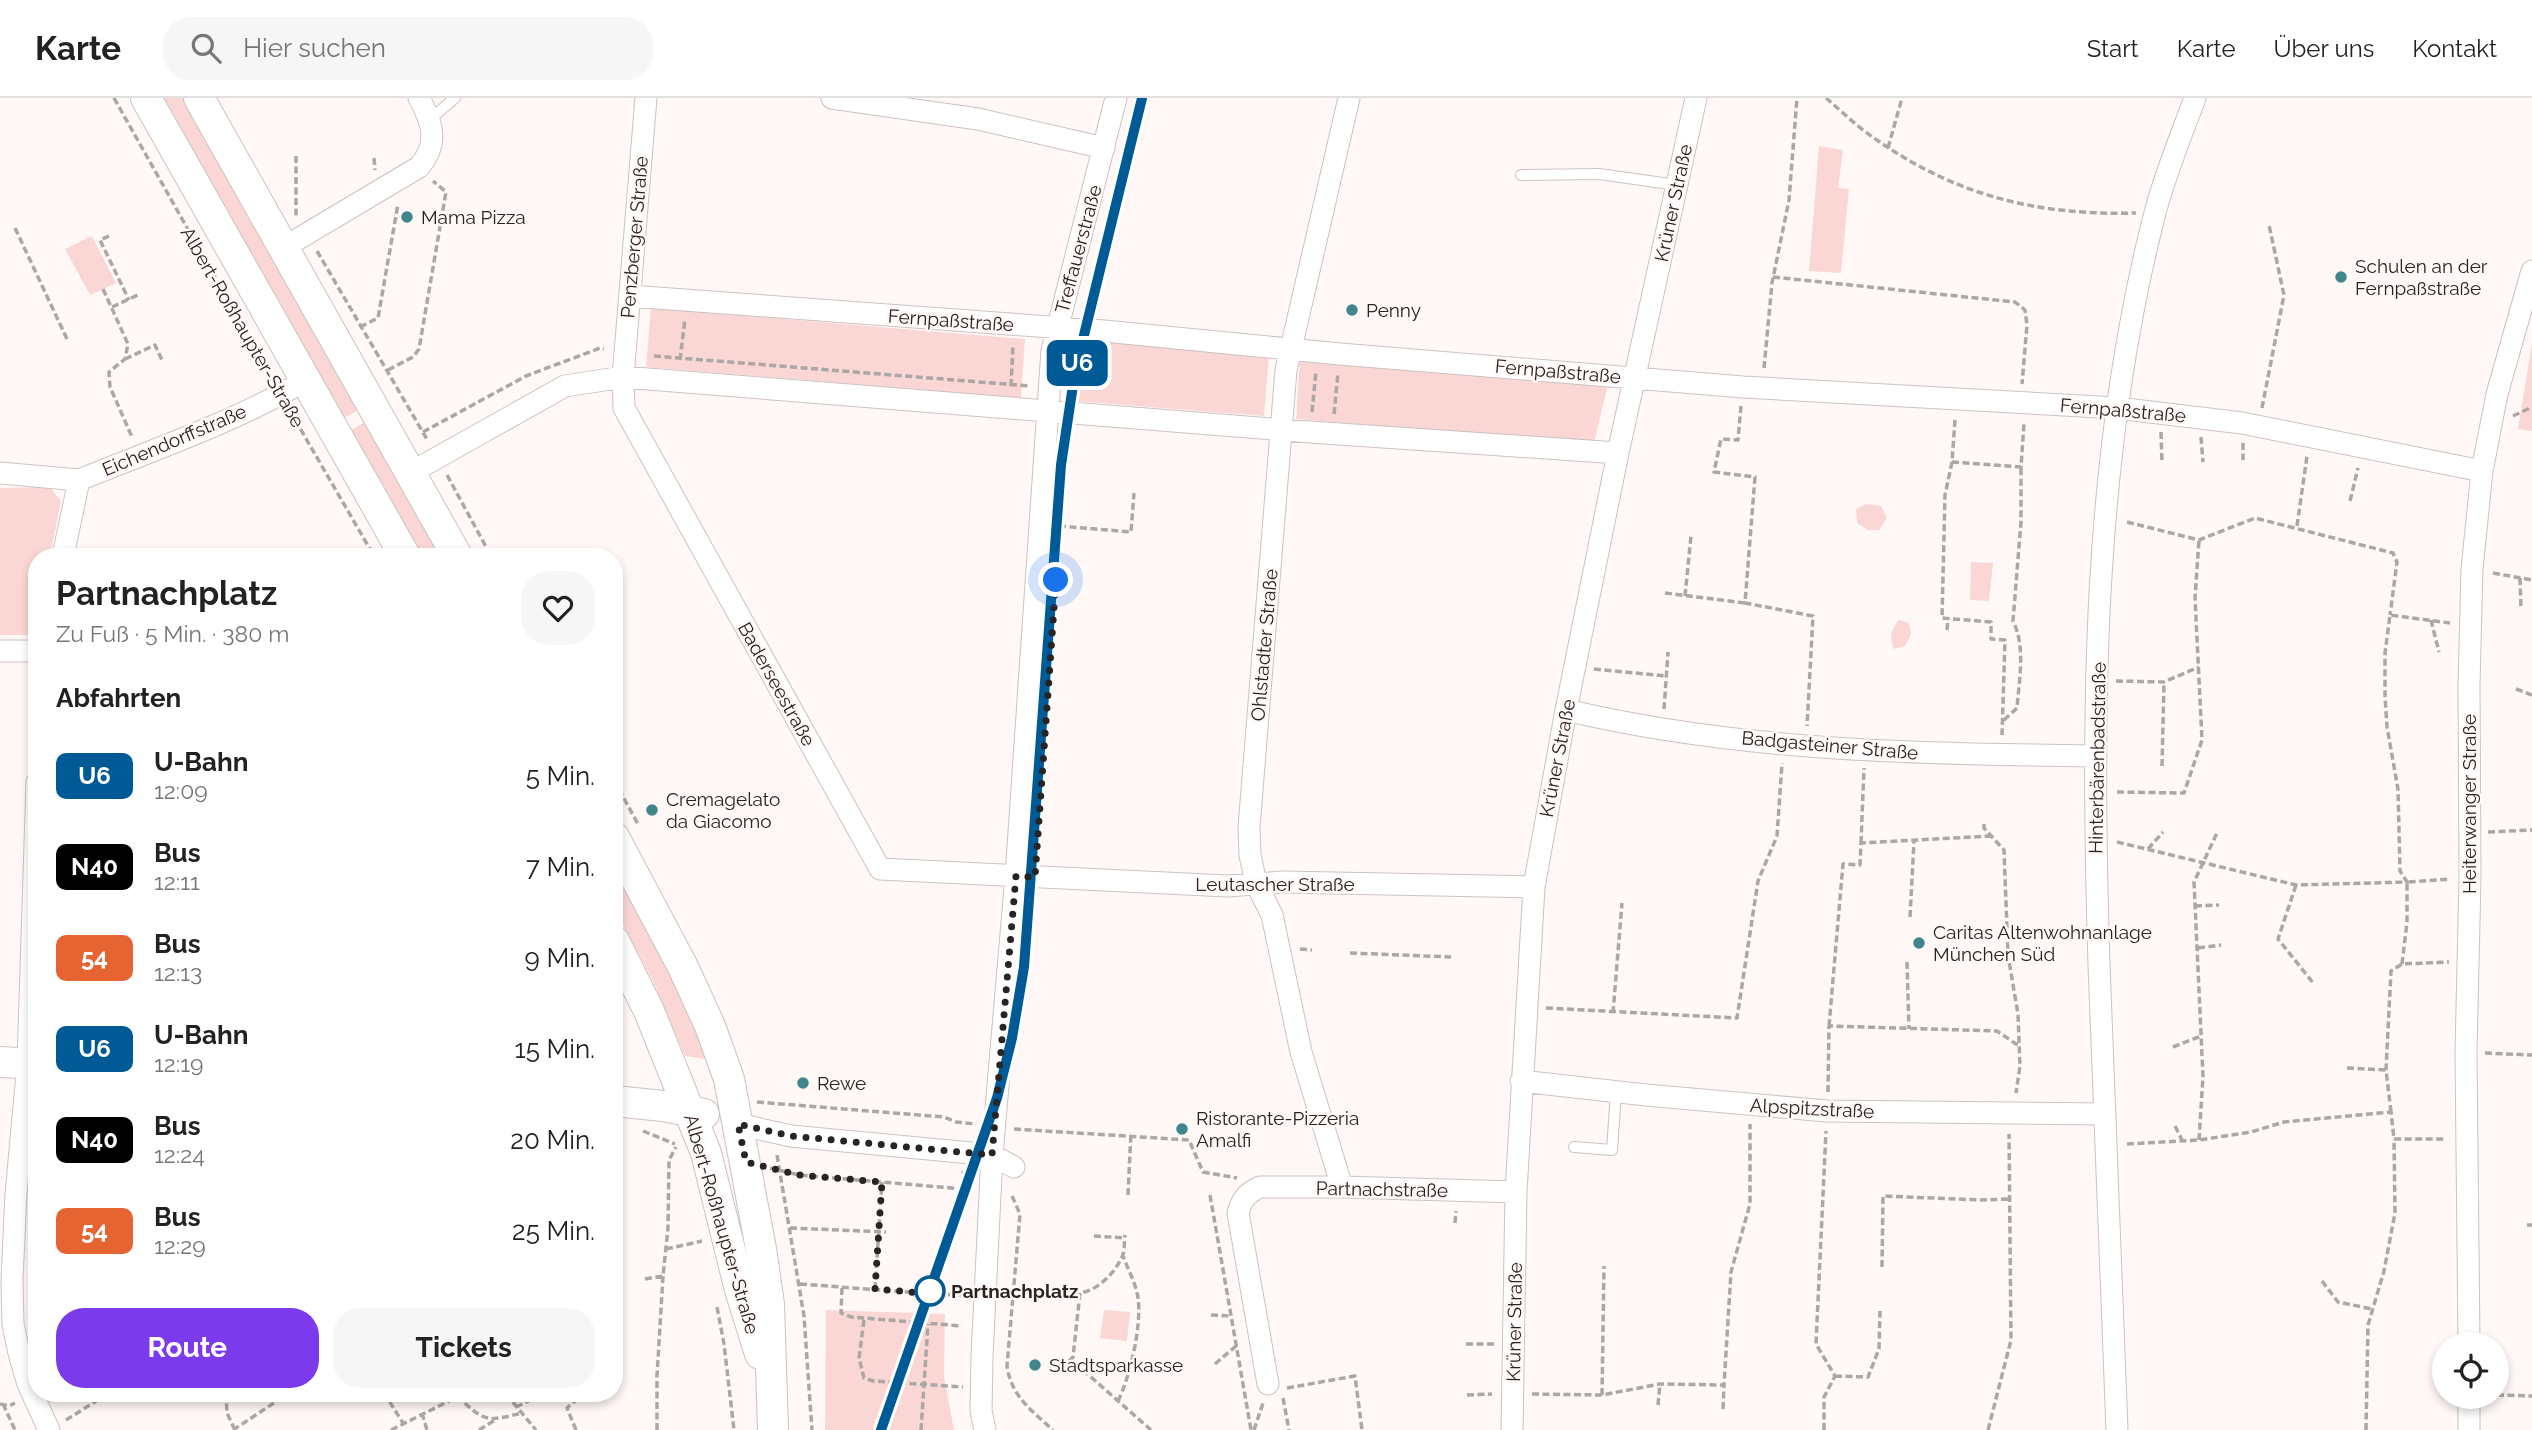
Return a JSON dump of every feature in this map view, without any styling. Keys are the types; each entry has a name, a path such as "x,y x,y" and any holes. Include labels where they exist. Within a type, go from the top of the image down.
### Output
{"main road":[{"name":"Albert-Roßhaupter-Straße","path":"146,98 293,387 400,548"},
{"path":"199,98 452,548"},
{"name":"Albert-Roßhaupter-Straße","path":"623,854 683,967 710,1026 729,1079 746,1162 769,1304 773,1430"},
{"name":"Albert-Roßhaupter-Straße","path":"623,959 649,1011 690,1110 688,1151 740,1290 772,1395"},
{"path":"623,1102 690,1110 738,1124"}],"street":[{"path":"283,248 406,176 429,156 433,140 429,120 419,98"},
{"name":"Penzberger Straße","path":"623,377 646,98"},
{"path":"832,98 978,118 1104,148"},
{"name":"Treffauerstraße","path":"992,1155 1016,876 1052,350 1066,328 1116,98"},
{"name":"Ohlstadter Straße","path":"1342,1187 1301,1052 1272,915 1256,883 1250,855 1249,827 1290,349 1349,98"},
{"name":"Krüner Straße","path":"1512,1430 1516,1192 1534,887 1566,709 1618,453 1696,98"},
{"name":"Hinterbärenbadstraße","path":"2117,1430 2095,838 2097,680 2106,517 2122,372 2155,212 2195,98"},
{"name":"Heiterwanger Straße","path":"2469,1332 2466,1052 2470,877 2469,627 2472,569 2482,471 2497,394 2532,271"},
{"name":"Fernpaßstraße","path":"630,296 1066,328 1340,354 1753,387 2160,412 2310,435 2482,471"},
{"path":"410,473 565,386 679,369 1048,410 1310,432 1618,453"},
{"name":"Baderseestraße","path":"623,377 624,408 880,869 1016,876"},
{"name":"Eichendorffstraße","path":"79,480 293,387"},
{"path":"0,473 79,480 65,548"},
{"path":"0,651 28,651"},
{"name":"Badgasteiner Straße","path":"1566,709 1614,721 1805,747 2096,756"},
{"name":"Leutascher Straße","path":"1016,876 1227,886 1256,883 1534,887"},
{"path":"28,940 12,1280 13,1324 28,1384"},
{"name":"Alpspitzstraße","path":"1521,1081 1827,1111 2104,1114"},
{"path":"738,1124 791,1136 992,1155 1014,1167"},
{"path":"985,1430 981,1411 982,1356 992,1155"},
{"name":"Partnachstraße","path":"1250,1192 1260,1188 1342,1187 1516,1192"},
{"path":"1250,1192 1242,1200 1238,1213 1268,1384"},
{"path":"39,1402 54,1427"},
{"path":"2469,1409 2469,1430"}],"lane":[{"path":"429,120 455,98"},
{"path":"1521,175 1599,174 1677,185"},
{"path":"1574,1147 1612,1150 1616,1092"}],"path":[{"name":"Albert-Roßhaupter-Straße","path":"114,98 293,387 310,445 369,548"},
{"path":"1745,603 1755,477 1714,472 1721,439 1738,440 1753,387 1789,200 1797,98"},
{"path":"1826,98 1888,148 1936,176 1991,197 2043,209 2091,214 2155,212"},
{"path":"1888,148 1902,98"},
{"path":"296,156 296,216"},
{"path":"355,330 378,318 400,193 406,176 446,192 419,349 413,357 388,370"},
{"path":"2260,414 2284,295 2269,225"},
{"path":"15,228 67,339"},
{"path":"109,236 100,240 129,300"},
{"path":"1773,277 2015,302 2025,310 2021,522 2013,621 2020,635 2020,670 2017,708 2003,721"},
{"path":"103,289 128,344 125,359"},
{"path":"112,307 140,294"},
{"path":"687,299 679,369 1011,384"},
{"path":"1009,406 1014,325"},
{"name":"Treffauerstraße","path":"1066,328 1072,364"},
{"path":"140,455 110,387 109,372 125,359 155,345 162,360"},
{"path":"1310,432 1318,352"},
{"path":"1332,433 1340,354"},
{"path":"401,393 487,548"},
{"path":"1957,398 1952,462 1945,495 1942,618 1991,622 1992,639 2005,640 2001,755"},
{"path":"2160,412 2162,463"},
{"path":"2297,526 2310,435"},
{"path":"2350,501 2363,445"},
{"path":"1952,462 2021,467"},
{"path":"1040,524 1131,532 1134,493"},
{"path":"2106,517 2199,540 2255,518 2297,526 2393,553 2397,562 2385,653 2386,717 2398,789 2400,871 2407,882 2407,922 2402,964"},
{"path":"1685,596 1691,536"},
{"path":"2095,792 2184,793 2202,740 2196,598 2199,540"},
{"path":"2472,569 2532,580"},
{"path":"2520,578 2521,609"},
{"path":"1665,593 1745,603 1813,617 1805,747"},
{"path":"2390,615 2469,627"},
{"path":"1947,630 1948,619"},
{"path":"2431,620 2439,652"},
{"path":"1662,728 1668,652"},
{"path":"1575,667 1666,676"},
{"path":"2097,680 2164,682 2199,667"},
{"path":"2162,766 2164,682"},
{"path":"2516,689 2532,695"},
{"path":"1527,1007 1737,1018 1758,881 1777,836 1784,745"},
{"path":"1835,1376 1816,1345 1829,1026 1843,864 1860,865 1865,750"},
{"path":"1984,824 1984,828 2004,850 2008,956 2018,1014 2019,1046 2017,1089 2008,1114 2011,1340 1988,1430"},
{"path":"2469,832 2532,830"},
{"path":"2148,849 2163,832"},
{"path":"2199,1140 2203,1077 2194,882 2217,833"},
{"path":"1861,843 1991,836"},
{"path":"2095,838 2295,885 2407,882 2470,877"},
{"path":"1910,917 1914,841"},
{"path":"2295,885 2278,939 2314,984"},
{"path":"1613,1013 1622,903"},
{"path":"2195,906 2219,905"},
{"path":"2197,948 2221,945"},
{"path":"1350,953 1451,957"},
{"path":"1907,962 1909,1029"},
{"path":"2366,1430 2368,1325 2385,1271 2395,1213 2394,1139 2386,1070 2391,971 2402,964 2467,962"},
{"path":"1829,1026 1997,1031 2019,1046"},
{"path":"2173,1047 2201,1036"},
{"path":"2466,1052 2532,1055"},
{"path":"2347,1068 2386,1070"},
{"path":"761,1103 944,1117 956,1122 974,1123"},
{"path":"1723,1409 1731,1272 1750,1204 1750,1104"},
{"path":"2106,1144 2199,1140 2251,1132 2284,1122 2391,1112"},
{"path":"2175,1126 2183,1141"},
{"path":"639,1129 688,1151"},
{"path":"1053,1430 1017,1395 1007,1366 1020,1214 1011,1194 1016,1129 1189,1140 1203,1172 1236,1177 1246,1184 1250,1192"},
{"path":"1128,1195 1131,1132"},
{"path":"2394,1139 2466,1139"},
{"path":"657,1430 657,1376 669,1160 688,1151"},
{"path":"746,1162 799,1175 964,1189"},
{"path":"875,1289 882,1182"},
{"path":"1210,1195 1252,1430"},
{"path":"1882,1267 1883,1196 2009,1199"},
{"path":"790,1228 886,1232"},
{"path":"1094,1236 1125,1236 1123,1256 1138,1300 1136,1335 1124,1389 1118,1401"},
{"name":"Albert-Roßhaupter-Straße","path":"666,1249 703,1241 705,1248"},
{"path":"1123,1256 1098,1286 1091,1291 1080,1293 1073,1357 1062,1369 1083,1370 1151,1430"},
{"path":"1602,1395 1604,1266"},
{"path":"645,1279 663,1276"},
{"path":"2322,1281 2338,1302 2373,1309"},
{"path":"799,1284 965,1295"},
{"path":"933,1287 933,1294"},
{"path":"842,1288 841,1313 864,1320 964,1326"},
{"name":"Albert-Roßhaupter-Straße","path":"717,1306 734,1430"},
{"path":"1835,1376 1868,1377 1879,1349 1880,1311"},
{"path":"1211,1315 1231,1316"},
{"path":"864,1320 859,1358 864,1378 873,1381 963,1387"},
{"path":"921,1430 928,1324"},
{"path":"1466,1344 1513,1344"},
{"path":"1215,1364 1236,1346"},
{"path":"1289,1430 1281,1389 1355,1376 1362,1430"},
{"path":"1824,1430 1824,1397 1835,1376"},
{"path":"1252,1430 1268,1384"},
{"path":"1513,1394 1602,1395 1660,1384 1724,1385"},
{"path":"1658,1405 1660,1384"},
{"path":"2509,1395 2532,1395"},
{"path":"54,1427 94,1402"},
{"path":"226,1402 227,1413 234,1429 275,1402"},
{"path":"390,1402 403,1423"},
{"path":"391,1430 445,1402"},
{"path":"463,1402 478,1416 495,1420"},
{"path":"514,1402 536,1430"},
{"path":"516,1406 525,1402"},
{"path":"574,1402 567,1408 576,1430"},
{"path":"3,1404 15,1430"},
{"path":"422,1413 427,1430"},
{"path":"479,1430 495,1420 522,1413"}],"shaded area":[{"path":"159,98 187,98 362,408 342,419"},
{"path":"1819,146 1843,150 1838,188 1849,189 1841,273 1809,271"},
{"path":"92,236 116,283 90,295 65,249"},
{"path":"651,308 1025,339 1021,398 646,367"},
{"path":"1095,340 1269,354 1264,416 1075,401 1077,361 1093,360"},
{"path":"2532,343 2532,431 2518,429"},
{"path":"1300,359 1608,384 1594,443 1296,419"},
{"path":"369,420 441,548 415,548 349,431"},
{"path":"50,487 61,501 52,548 28,548 28,635 0,635 0,488"},
{"path":"1866,504 1881,506 1887,518 1879,530 1868,530 1857,523 1856,509"},
{"path":"1971,562 1993,563 1989,601 1970,600"},
{"path":"1899,620 1909,623 1911,634 1905,646 1894,649 1892,634"},
{"path":"623,877 713,1060 685,1056 653,981 623,925"},
{"path":"826,1310 945,1314 944,1377 954,1430 825,1430"},
{"path":"1104,1310 1130,1312 1127,1341 1100,1338"}],"metro line":[{"name":"U6","path":"881,1430 997,1098 1012,1038 1024,967 1061,465 1075,372 1142,98"}],"place":[{"name":"Mama Pizza","path":"407,217"},
{"name":"Schulen an der Fernpaßstraße","path":"2341,277"},
{"name":"Penny","path":"1352,310"},
{"name":"Cremagelato da Giacomo","path":"652,810"},
{"name":"Caritas Altenwohnanlage München Süd","path":"1919,943"},
{"name":"Rewe","path":"803,1083"},
{"name":"Ristorante-Pizzeria Amalfi","path":"1182,1129"},
{"name":"Partnachplatz","path":"930,1291"},
{"name":"Stadtsparkasse","path":"1035,1365"}],"route":[{"path":"930,1291 933,1294 875,1289 882,1182 799,1175 746,1162 738,1124 791,1136 992,1155 1016,876 1035,877 1056,580"}]}
